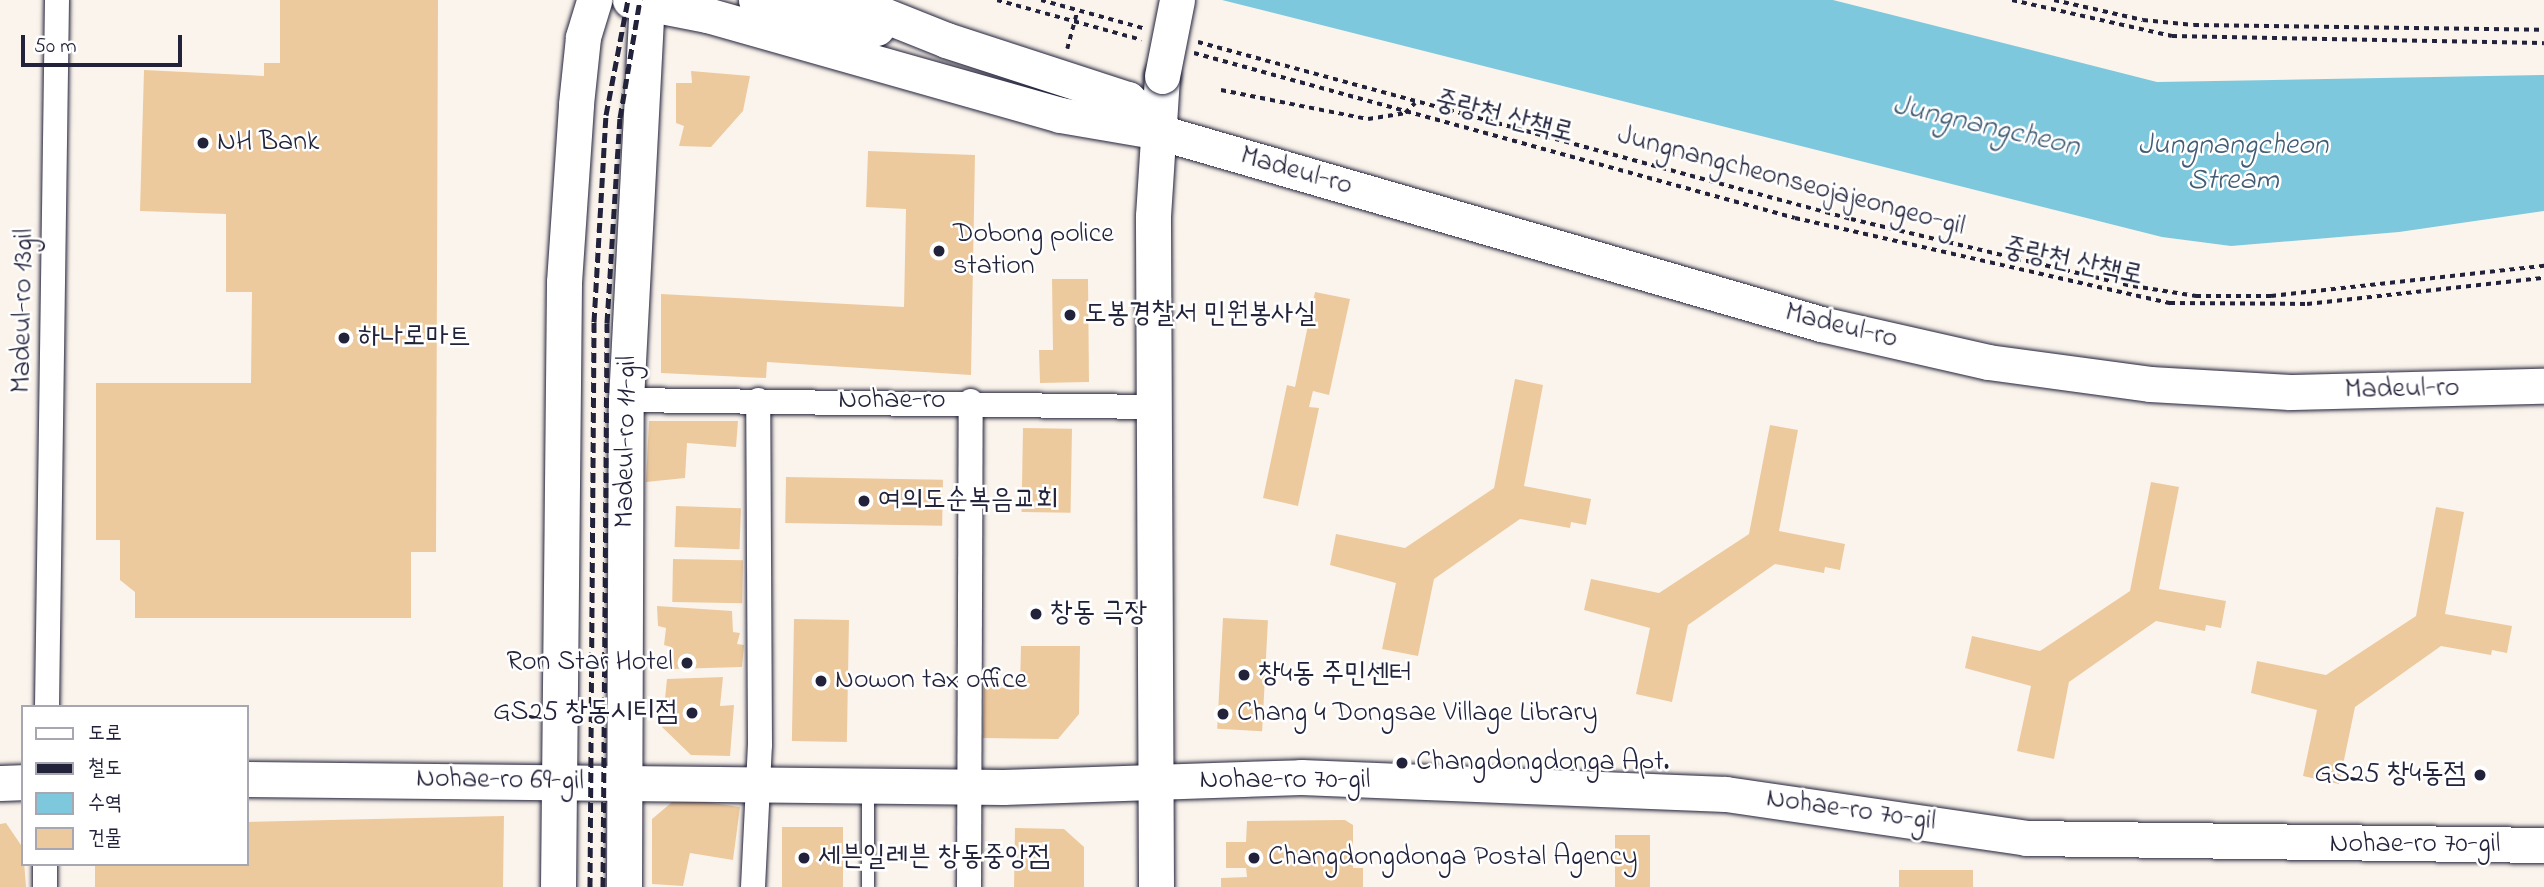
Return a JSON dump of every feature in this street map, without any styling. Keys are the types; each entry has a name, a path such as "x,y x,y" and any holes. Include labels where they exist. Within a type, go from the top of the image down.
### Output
{"main road":[{"path":"558,887 564,282 579,78 594,0"},
{"path":"755,0 946,40"},
{"path":"846,0 946,40 1128,99 1159,132"},
{"path":"1156,887 1157,407 1153,216 1162,76 1177,0"},
{"name":"Madeul-ro","path":"643,2 707,15 1060,114 1159,132 1821,324 1988,362 2150,384 2290,392 2544,386"},
{"name":"Madeul-ro 11-gil","path":"624,887 626,400 644,65 643,2"},
{"path":"644,65 661,32 677,21 707,15"},
{"name":"Nohae-ro 70-gil","path":"1157,781 1301,777 1726,794 2026,838 2544,845"},
{"name":"Nohae-ro 69-gil","path":"248,779 970,786 1157,781"},
{"path":"0,783 21,782"}],"street":[{"name":"Madeul-ro 13gil","path":"47,705 57,0"},
{"name":"Nohae-ro","path":"626,400 971,401 1157,407"},
{"path":"753,887 754,784 760,745 758,400"},
{"path":"969,887 971,401"},
{"path":"45,866 45,887"}],"lane":[{"path":"868,785 868,887"}],"path":[{"path":"997,0 1074,24 1149,42"},
{"path":"1041,0 1150,30"},
{"path":"2012,0 2172,36 2544,43"},
{"path":"2054,0 2143,20 2194,25 2544,30"},
{"path":"1067,49 1077,11"},
{"name":"Jungnangcheonseojajeongeo-gil","path":"1188,39 1415,103 2047,269 2196,296 2299,293 2544,266"},
{"name":"중랑천 산책로","path":"1187,51 1795,218 2169,303 2215,307 2307,304 2544,278"},
{"path":"1222,90 1346,116 1405,113 1415,103"}],"water":[{"name":"Jungnangcheon Stream","path":"1222,0 1833,0 2157,82 2544,75 2544,211 2399,232 2231,246 2162,237"}],"building":[{"name":"하나로마트","path":"280,0 438,0 436,552 411,552 411,618 135,618 135,592 120,580 120,540 96,540 96,383 251,383 252,292 226,292 226,214 140,211 144,70 264,76 264,63 280,63"},
{"path":"691,71 750,76 743,111 711,147 679,146 684,126 676,123 676,83 692,83"},
{"name":"Dobong police station","path":"868,151 975,155 971,375 767,362 766,378 661,373 661,294 904,307 906,209 866,207"},
{"name":"도봉경찰서 민원봉사실","path":"1052,279 1088,279 1089,382 1040,383 1039,350 1053,350"},
{"path":"1315,292 1350,299 1329,395 1313,391 1309,407 1319,408 1298,506 1263,498 1287,385 1295,387"},
{"path":"1515,379 1543,385 1524,486 1591,499 1586,525 1571,522 1570,528 1520,519 1434,579 1418,656 1382,649 1396,583 1330,565 1336,534 1405,548 1494,488"},
{"path":"649,421 738,421 736,447 687,443 685,478 646,482"},
{"path":"1770,425 1798,430 1779,531 1845,544 1840,570 1825,567 1824,573 1775,564 1688,625 1672,702 1636,694 1650,628 1584,610 1591,579 1659,593 1749,534"},
{"path":"1023,428 1072,429 1071,513 1022,512"},
{"name":"여의도순복음교회","path":"786,477 943,480 942,526 785,523"},
{"path":"2151,482 2179,487 2159,589 2226,601 2221,628 2206,625 2205,631 2156,621 2069,682 2054,759 2017,751 2031,686 1965,668 1972,636 2040,651 2130,591"},
{"path":"676,506 741,508 740,549 675,547"},
{"path":"2436,507 2464,512 2445,614 2512,626 2507,653 2492,650 2491,655 2441,646 2355,707 2339,784 2303,776 2317,710 2251,693 2257,661 2326,675 2416,616"},
{"path":"673,559 743,560 742,603 672,602"},
{"path":"657,606 732,611 733,632 740,633 737,644 744,645 742,667 672,669 671,647 664,645 666,628 658,626"},
{"name":"창4동 주민센터","path":"1223,618 1268,620 1262,731 1217,729"},
{"name":"Nowon tax office","path":"794,619 849,620 847,742 792,741"},
{"path":"1021,646 1080,646 1079,714 1058,739 983,738 984,687 1020,688"},
{"path":"723,677 720,706 734,705 730,756 691,755 662,727 667,679"},
{"path":"677,798 740,807 733,860 690,853 683,886 652,884 652,819"},
{"path":"504,816 503,887 95,887 95,866 248,866 248,822"},
{"path":"1345,820 1353,825 1353,868 1363,868 1363,887 1221,887 1221,878 1247,877 1246,868 1226,868 1226,842 1246,842 1247,821"},
{"path":"6,823 21,845 21,866 24,866 26,887 0,887 0,824"},
{"path":"782,827 843,827 843,887 782,887"},
{"path":"1015,828 1064,829 1084,847 1084,887 1014,887"},
{"path":"1615,835 1650,835 1650,887 1615,887"},
{"path":"1899,870 1973,870 1973,887 1899,887"}],"railway":[{"path":"590,887 594,322 606,115 628,0"},
{"path":"603,887 607,323 620,118 640,0"}],"place":[{"name":"NH Bank","path":"203,143"},
{"name":"Dobong police station","path":"939,251"},
{"name":"도봉경찰서 민원봉사실","path":"1070,315"},
{"name":"하나로마트","path":"344,338"},
{"name":"여의도순복음교회","path":"864,501"},
{"name":"창동 극장","path":"1036,614"},
{"name":"Ron Star Hotel","path":"687,663"},
{"name":"창4동 주민센터","path":"1244,675"},
{"name":"Nowon tax office","path":"821,681"},
{"name":"GS25 창동시티점","path":"692,713"},
{"name":"Chang 4 Dongsae Village Library","path":"1223,714"},
{"name":"Changdongdonga Apt.","path":"1402,763"},
{"name":"GS25 창4동점","path":"2480,775"},
{"name":"세븐일레븐 창동중앙점","path":"804,858"},
{"name":"Changdongdonga Postal Agency","path":"1254,858"}],"water label":[{"name":"Jungnangcheon","path":"1986,127"}]}
